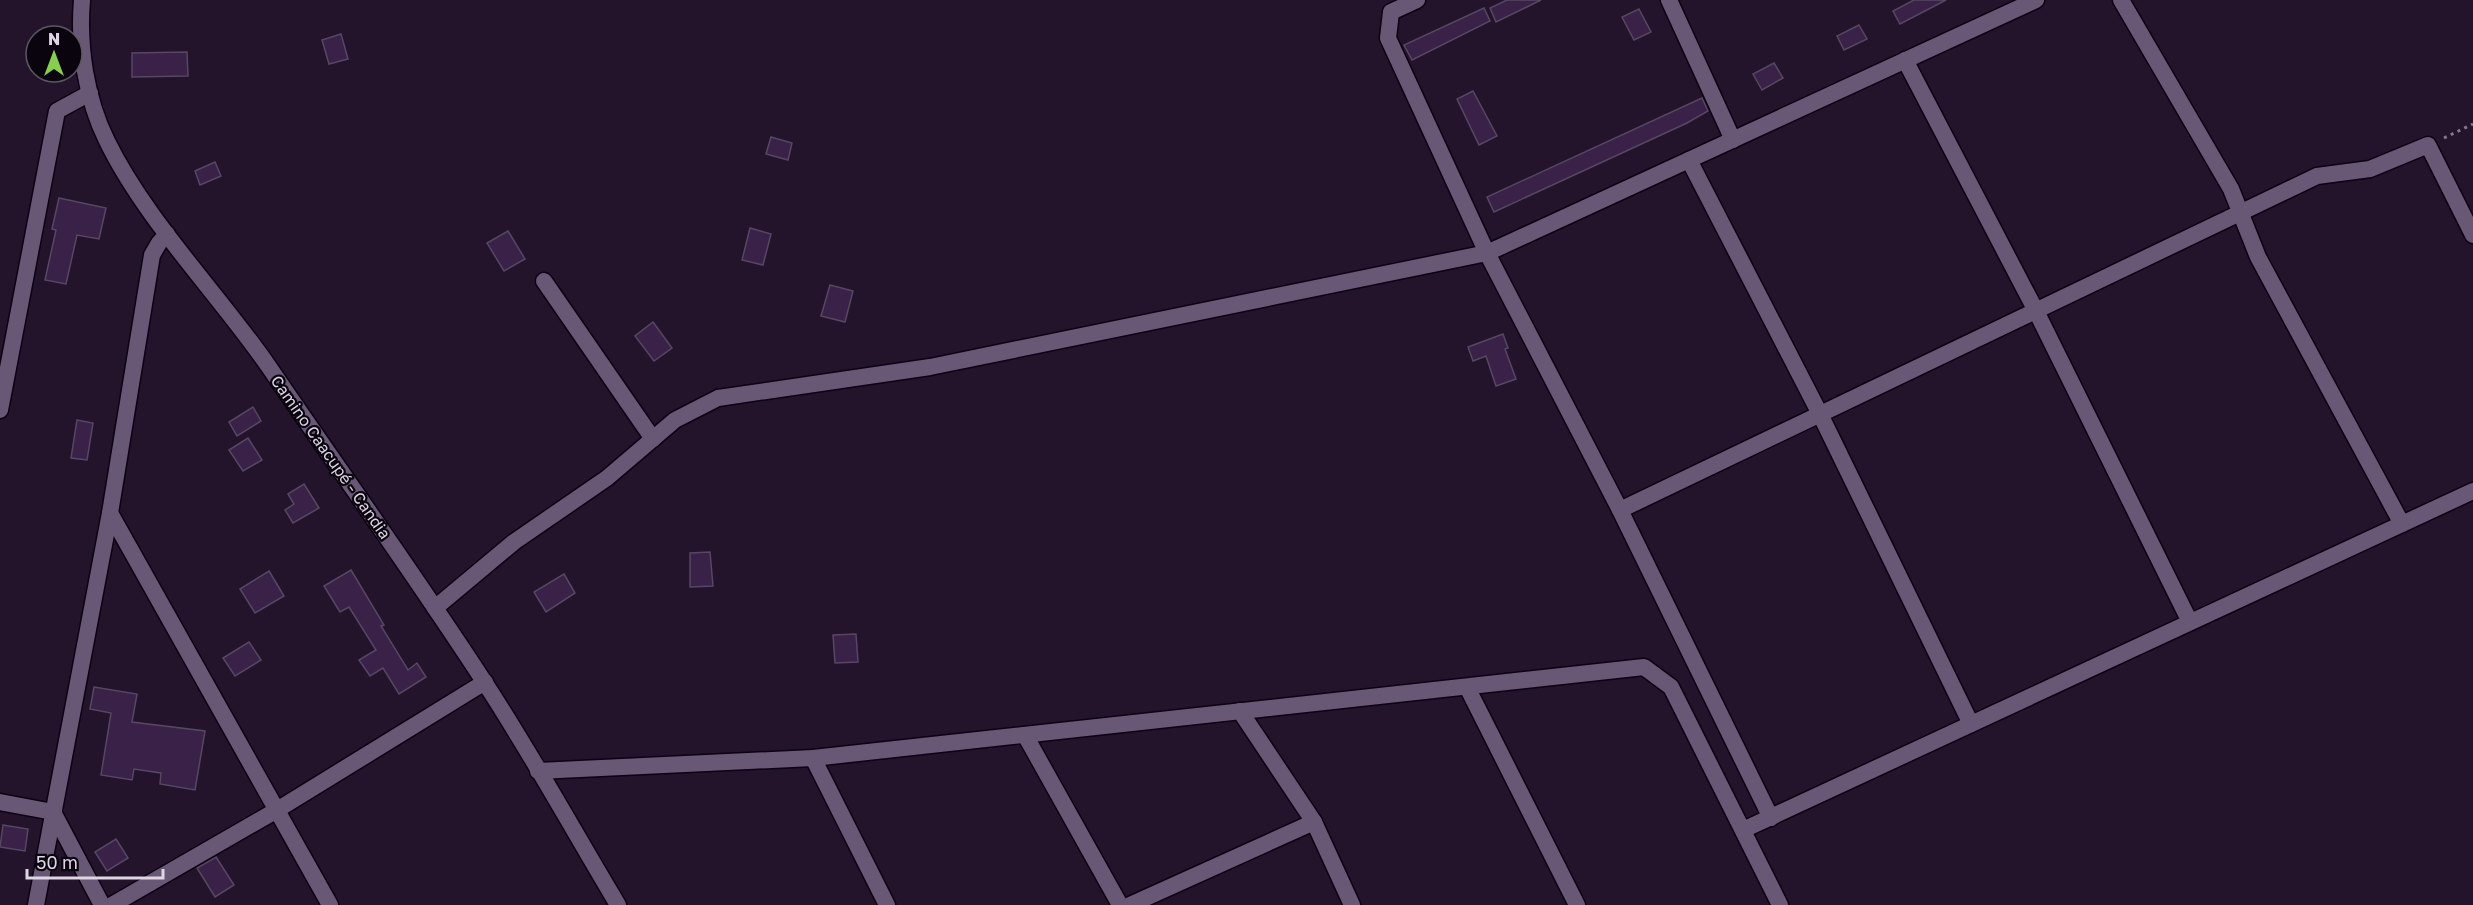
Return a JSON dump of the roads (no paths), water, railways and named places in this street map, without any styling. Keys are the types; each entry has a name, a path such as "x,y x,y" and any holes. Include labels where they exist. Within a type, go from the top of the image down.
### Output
{"street":[{"name":"Camino Caacupé - Candia","path":"82,0 83,61 90,93 106,140 125,173 167,234 251,341 435,608 484,682 618,905"},
{"path":"1417,0 1391,12 1388,38 1487,254 1620,510 1771,818"},
{"path":"1669,0 1733,140"},
{"path":"435,608 514,542 607,478 675,420 718,398 930,367 1487,254 1905,60 2005,6 2036,0"},
{"path":"2121,0 2231,189 2258,257 2402,524"},
{"path":"1905,60 2036,311 2190,622"},
{"path":"0,410 57,111 90,93"},
{"path":"1620,510 2318,176 2370,169 2428,145 2473,235"},
{"path":"1689,160 1820,414 1971,724"},
{"path":"36,905 110,513 152,255 167,234"},
{"path":"544,280 653,439"},
{"path":"1743,830 2473,491"},
{"path":"110,513 330,905"},
{"path":"538,771 813,758 1644,668 1671,687 1780,905"},
{"path":"112,905 277,810 484,682"},
{"path":"1467,687 1577,905"},
{"path":"1240,711 1314,822 1352,905"},
{"path":"1025,735 1120,905"},
{"path":"813,758 887,905"},
{"path":"0,802 53,812"},
{"path":"53,812 102,905"},
{"path":"1130,905 1314,822"}]}
